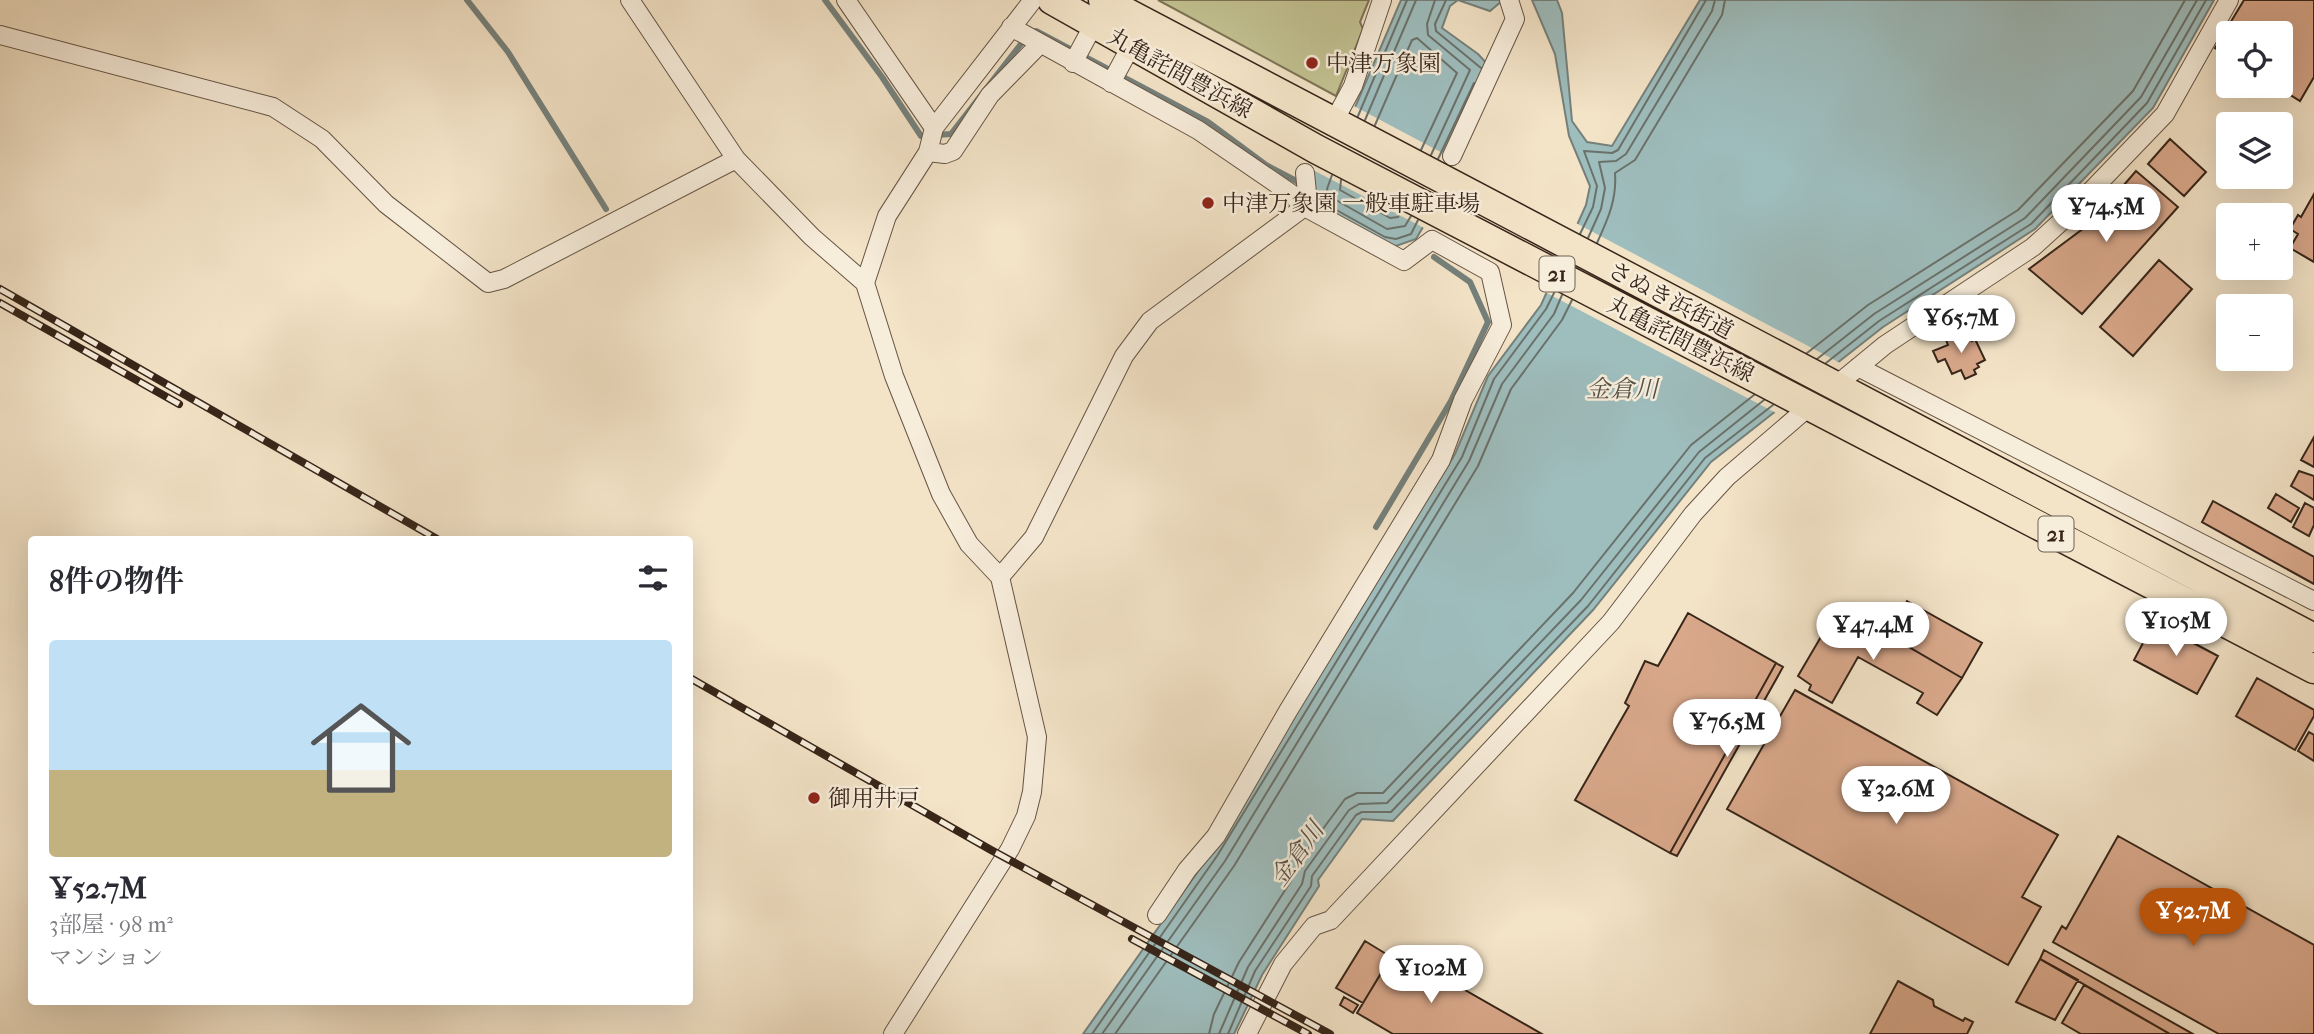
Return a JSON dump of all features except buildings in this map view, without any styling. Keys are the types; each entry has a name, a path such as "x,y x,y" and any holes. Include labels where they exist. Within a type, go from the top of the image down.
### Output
{"main road":[{"name":"丸亀詫間豊浜線","path":"1052,0 1086,38 1119,68 1307,180 1804,402 2314,669"},
{"name":"丸亀詫間豊浜線","path":"1086,38 1333,123"},
{"name":"さぬき浜街道","path":"1333,123 1829,384"},
{"name":"21","path":"1829,384 2314,638"}],"street":[{"path":"630,0 736,159 812,237 865,283 894,376 941,494 969,544 1000,577 1037,737 1032,792 1026,816 1010,849 893,1034"},
{"path":"846,0 931,138 944,154 953,151 1027,37 1033,0"},
{"path":"1333,123 1353,86 1382,0"},
{"path":"1452,156 1515,19 1509,0"},
{"path":"1829,384 2033,247 2066,218 2165,114 2229,0"},
{"path":"0,35 273,107 322,139 386,204 488,282 504,279 736,159"},
{"path":"865,283 887,216 931,138 1027,37 1086,38 1119,68 1198,130 1293,195 1307,180"},
{"path":"1000,577 1034,537 1124,356 1150,321 1258,236 1298,211 1307,180"},
{"path":"1157,915 1216,836 1288,711 1441,460 1463,400 1503,325 1490,272 1432,240 1404,261 1307,180"},
{"path":"1858,367 2314,601"},
{"path":"1247,1034 1283,964 1314,926 1331,920 1611,622 1693,514 1804,402"}],"shaded area":[{"name":"中津万象園","path":"1158,0 1369,0 1360,22 1363,29 1336,96"}],"water":[{"path":"1401,0 1458,0 1450,6 1442,28 1478,54 1490,67 1463,120 1423,227 1416,239 1396,246 1383,244 1310,203 1314,171 1356,105"},
{"path":"1458,0 1503,0 1490,11"},
{"name":"金倉川","path":"1532,0 1557,0 1562,13 1572,121 1587,142 1612,146 1700,0 2214,0 2153,108 2035,229 1883,327 1711,462 1593,610 1393,821 1362,819 1318,880 1319,886 1262,975 1234,1034 1083,1034 1211,853 1455,454 1488,376 1541,305 1586,205 1590,186 1569,136 1555,54"}],"pier":[{"path":"1352,105 1450,157 1426,229 1313,170"},
{"path":"1574,222 1842,364 1778,414 1543,291"}],"waterway":[{"path":"467,0 508,52 606,209"},
{"path":"825,0 882,77 921,136 951,134 1021,44 1036,31 1208,122 1266,165 1302,184"},
{"path":"1376,527 1451,401 1488,322 1470,282 1434,257"}],"railway":[{"path":"0,289 432,536"},
{"path":"0,303 179,404"},
{"path":"693,680 991,850 1330,1034"},
{"path":"1132,939 1308,1034"}],"place":[{"name":"中津万象園","path":"1312,63"},
{"name":"中津万象園 一般車駐車場","path":"1208,203"},
{"name":"御用井戸","path":"814,798"}]}
